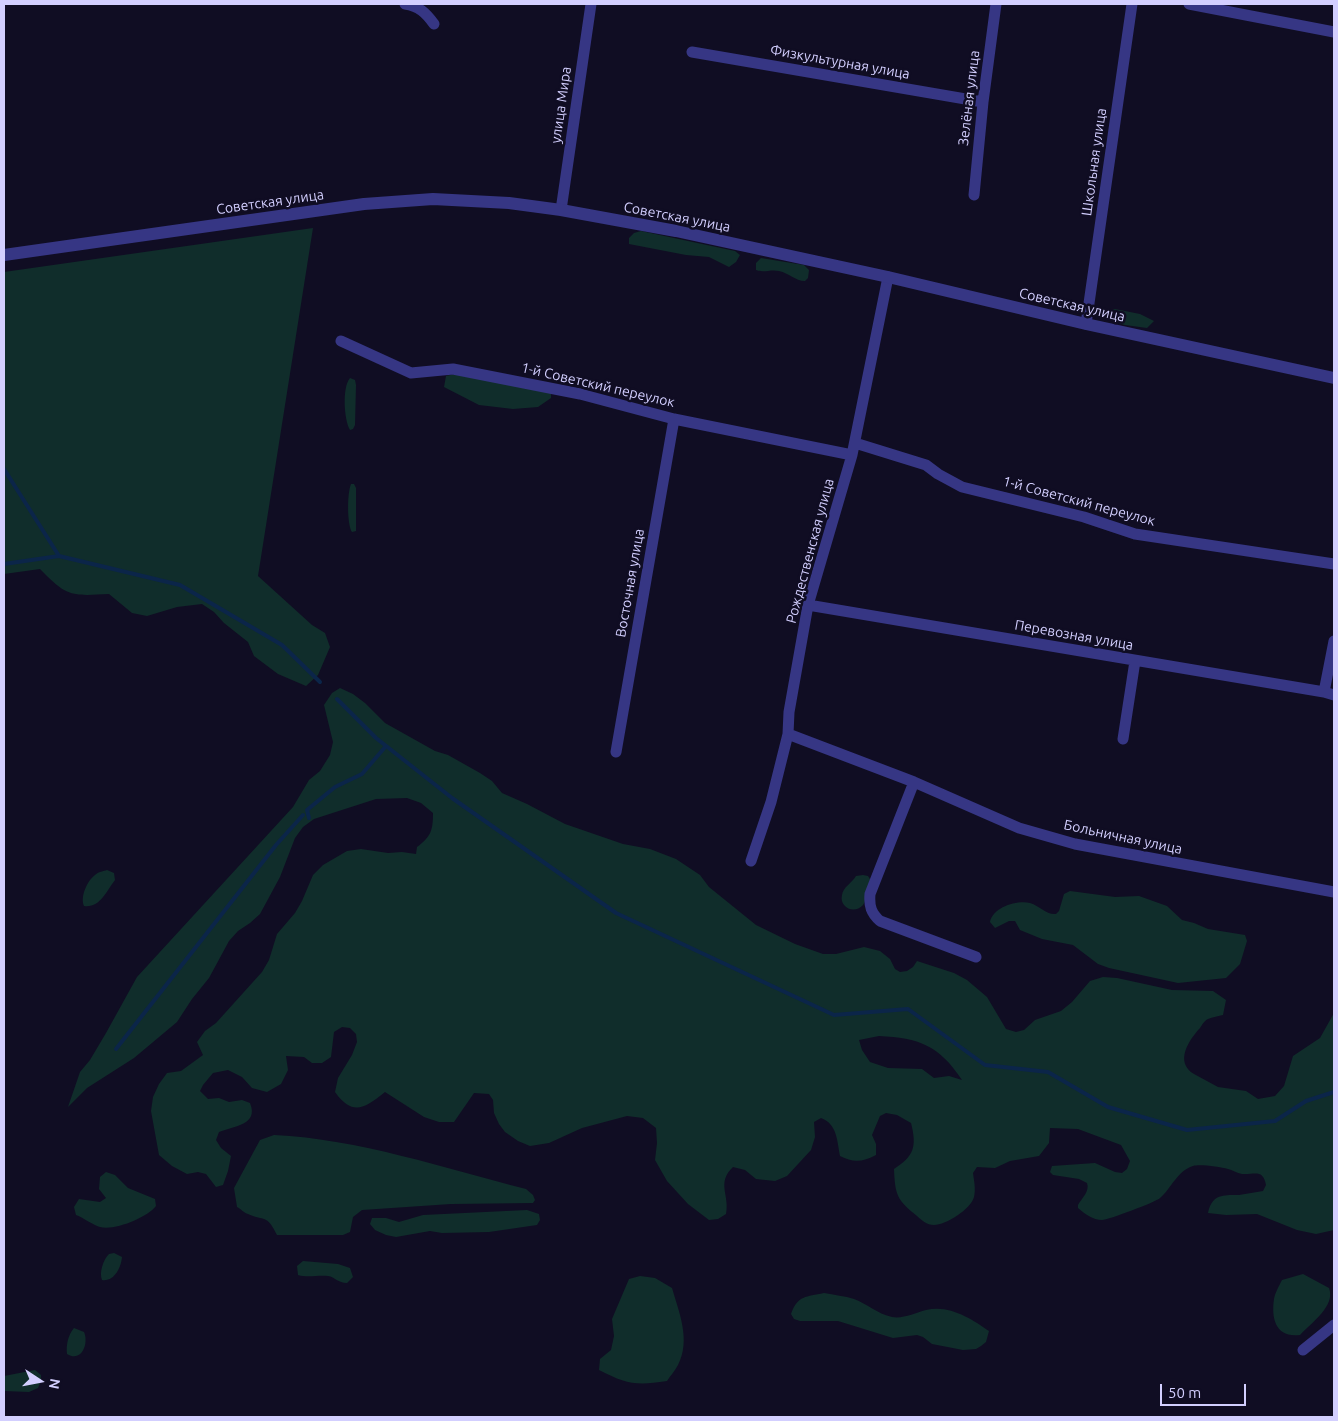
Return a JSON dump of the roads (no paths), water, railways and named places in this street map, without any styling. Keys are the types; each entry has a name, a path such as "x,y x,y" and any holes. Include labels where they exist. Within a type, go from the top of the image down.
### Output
{"street":[{"path":"405,4 414,6 426,13 434,24"},
{"name":"улица Мира","path":"561,210 591,4"},
{"name":"Зелёная улица","path":"974,195 983,102 996,4"},
{"name":"Школьная улица","path":"1086,324 1132,4"},
{"path":"1189,4 1334,32"},
{"name":"Физкультурная улица","path":"692,52 983,102"},
{"name":"Советская улица","path":"4,255 364,204 433,199 509,204 561,210 676,231 1334,378"},
{"name":"Рождественская улица","path":"751,861 771,802 788,734 789,712 808,605 853,449 888,277"},
{"name":"1-й Советский переулок","path":"341,341 411,373 453,369 580,394 674,419 853,449 926,465 962,487 1084,517 1135,534 1334,564"},
{"name":"Восточная улица","path":"616,752 674,419"},
{"name":"Перевозная улица","path":"808,605 1329,694"},
{"path":"1329,694 1334,641"},
{"path":"1123,739 1135,661"},
{"name":"Больничная улица","path":"788,734 914,782 1019,828 1075,844 1334,892"},
{"path":"914,782 870,894 869,905 873,915 880,921 976,957"},
{"path":"1304,1350 1334,1325"}],"waterway":[{"path":"4,469 59,556"},
{"path":"4,564 59,556 180,585 282,645 320,682"},
{"path":"337,699 376,738 452,798 616,913 834,1015 908,1009 985,1065 1048,1072 1108,1107 1187,1130 1275,1121 1306,1101 1334,1092"},
{"path":"309,818 307,810 335,787 362,774 386,746"},
{"path":"116,1049 276,845 303,815"}]}
